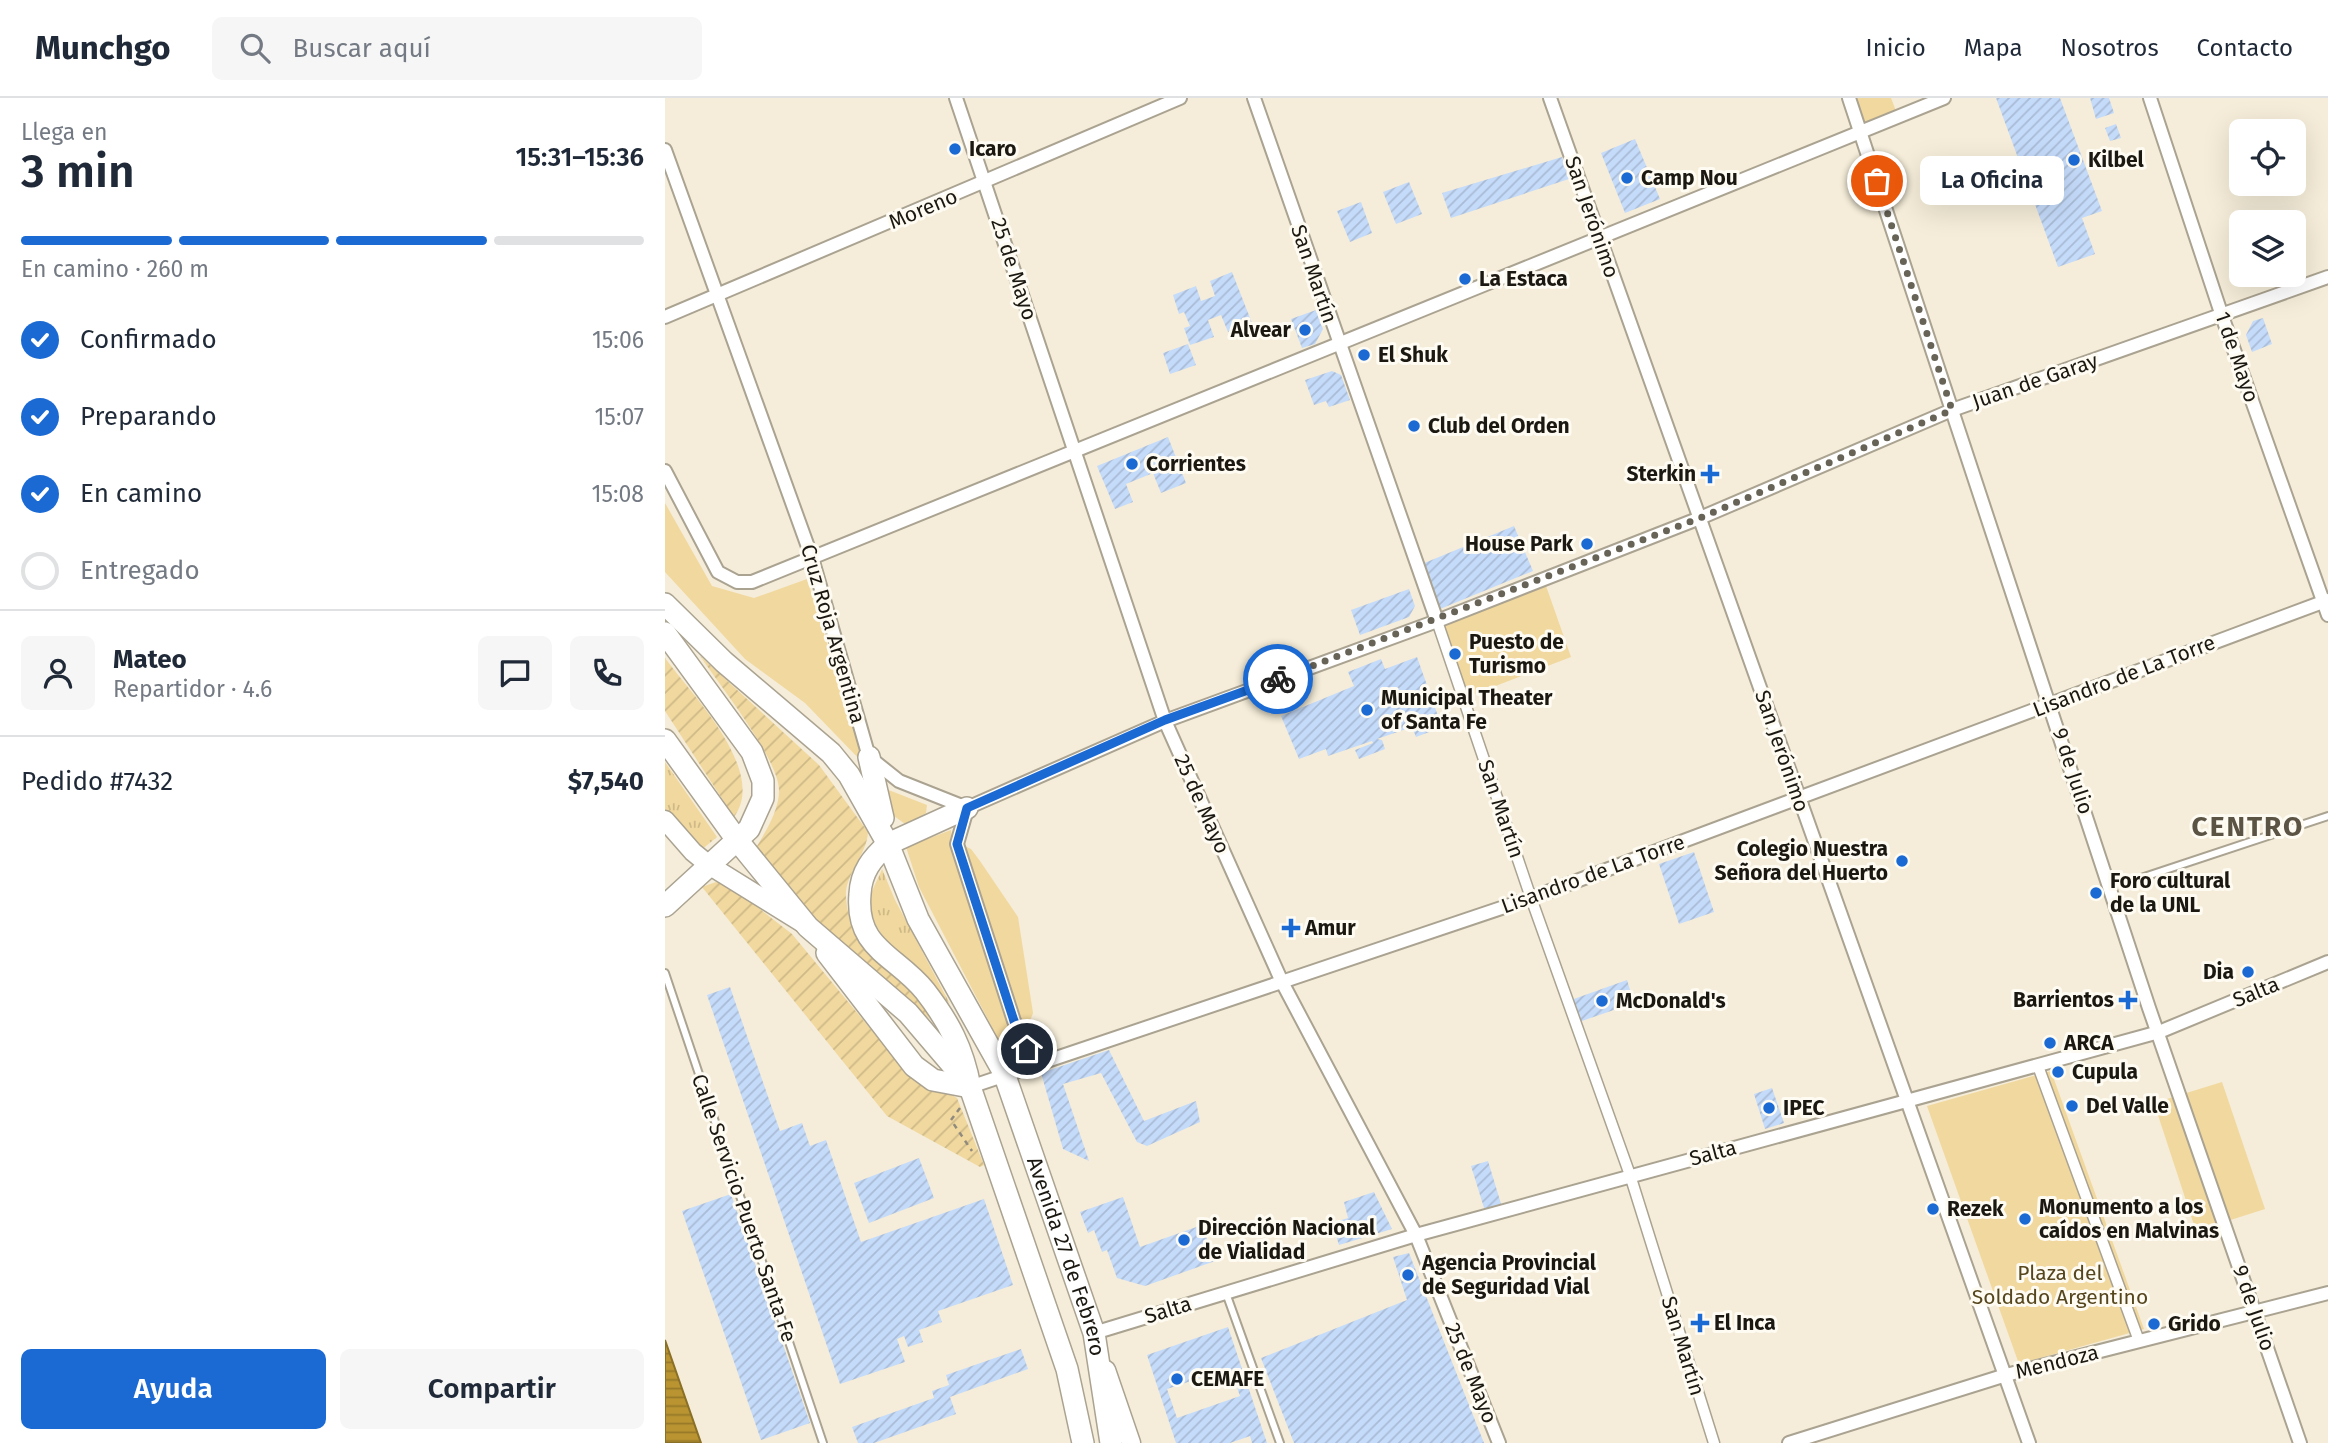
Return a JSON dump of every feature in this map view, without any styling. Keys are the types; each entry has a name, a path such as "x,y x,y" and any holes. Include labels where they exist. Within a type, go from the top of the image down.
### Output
{"highway":[{"path":"665,604 724,662 831,752 861,793 888,844"},
{"path":"665,633 752,752 758,766 764,798 758,817 737,840 665,906"},
{"path":"665,740 737,840 808,927 914,1066 933,1080 970,1087"},
{"path":"869,757 888,844"},
{"path":"888,844 967,808"},
{"name":"Avenida 27 de Febrero","path":"1080,1443 1079,1418 1062,1353 970,1087 959,1042 922,988 875,946 862,926 859,907 863,876 878,853 888,844 918,919 1004,1073 1094,1334 1111,1443"},
{"path":"808,927 908,1013 970,1087"}],"main road":[{"path":"665,820 693,852 709,865 808,927"},
{"path":"1094,1334 1131,1443"}],"street":[{"name":"25 de Mayo","path":"956,98 1165,720 1282,982 1416,1235 1499,1443"},
{"name":"Moreno","path":"665,317 1180,98"},
{"name":"San Martín","path":"1254,98 1531,898 1630,1175 1714,1443"},
{"name":"San Jerónimo","path":"1551,98 2029,1443"},
{"name":"9 de Julio","path":"1849,98 2159,1032 2300,1443"},
{"path":"665,471 718,572 737,582 752,582 1944,98"},
{"name":"1 de Mayo","path":"2150,98 2222,316 2326,601 2328,615"},
{"name":"Cruz Roja Argentina","path":"665,150 812,558 869,757"},
{"name":"Juan de Garay","path":"967,808 1165,720 1437,621 1700,518 1952,410 2328,277"},
{"name":"Lisandro de La Torre","path":"970,1087 1004,1073 1531,898 2326,601"},
{"path":"869,757 899,781 967,808 957,844 1014,1021 1036,1064"},
{"name":"Salta","path":"1094,1334 1416,1235 2159,1032 2328,962"},
{"path":"2038,1066 2139,1341"},
{"name":"Mendoza","path":"1789,1443 2006,1375 2328,1293"}],"lane":[{"path":"2141,878 2328,816"},
{"name":"Calle Servicio Puerto Santa Fe","path":"665,973 824,1443"},
{"path":"1226,1293 1280,1443"}],"green space":[{"path":"1854,98 1891,98 1896,111 1863,125"},
{"path":"665,503 712,586 754,598 807,579 865,765 805,703 745,659 665,572"},
{"path":"1545,583 1571,657 1467,697 1441,623"},
{"path":"700,656 819,765 868,832 864,849 848,881 846,898 849,914 862,940 913,993 931,1020 816,919 757,846 777,806 777,778 759,742"},
{"path":"665,658 708,712 734,756 741,778 742,798 734,817 665,711"},
{"path":"665,762 717,837 700,851 665,809"},
{"path":"886,789 927,805 926,813 908,826 894,816"},
{"path":"951,830 953,845 1018,1049 1006,1054 919,887 906,847"},
{"path":"960,844 971,849 1018,917 1033,1013 1025,1034"},
{"path":"882,869 895,900 950,1004 899,956 877,928 871,913 870,899"},
{"path":"716,882 734,889 792,934 902,1067 957,1098 984,1165 980,1167 887,1116 702,887"},
{"name":"Plaza del Soldado Argentino","path":"2051,1071 2144,1329 2019,1364 1927,1106"},
{"path":"2222,1082 2265,1209 2196,1231 2154,1103"}],"shaded area":[{"path":"665,1340 701,1443 665,1443"}],"building":[{"path":"1996,98 2060,98 2102,211 2082,218 2095,254 2058,267"},
{"path":"2090,98 2109,98 2114,113 2096,119"},
{"path":"2116,124 2121,138 2110,141 2105,128"},
{"path":"1635,139 1660,199 1625,213 1601,153"},
{"path":"1562,157 1569,179 1451,218 1442,193"},
{"path":"1409,182 1422,214 1396,224 1383,192"},
{"path":"1361,202 1372,233 1350,242 1337,211"},
{"path":"1232,272 1252,323 1228,332 1221,315 1208,320 1214,337 1190,345 1184,328 1190,326 1184,312 1179,314 1173,295 1196,286 1201,301 1215,296 1210,281"},
{"path":"1316,310 1323,329 1315,344 1302,348 1291,319"},
{"path":"2263,318 2272,344 2252,352 2246,335 2253,321"},
{"path":"1188,344 1196,365 1170,374 1163,353"},
{"path":"1332,371 1341,375 1350,400 1329,407 1326,401 1314,405 1305,380"},
{"path":"1168,437 1186,483 1161,493 1153,473 1126,484 1133,502 1115,509 1097,466"},
{"path":"1514,526 1533,571 1440,609 1422,564"},
{"path":"1409,589 1415,606 1409,617 1360,635 1351,610"},
{"name":"Puesto de Turismo","path":"1458,647 1462,657 1452,661 1448,651"},
{"name":"Municipal Theater of Santa Fe","path":"1417,657 1438,716 1433,718 1437,729 1416,737 1412,727 1377,739 1382,740 1385,749 1359,759 1355,750 1373,743 1372,741 1328,756 1326,749 1299,759 1281,716 1354,686 1348,672 1381,659 1385,669"},
{"path":"1694,852 1714,912 1679,924 1659,864"},
{"name":"McDonald's","path":"1627,980 1634,1003 1579,1022 1571,1000"},
{"path":"730,987 780,1131 802,1123 810,1146 826,1140 861,1242 984,1199 1013,1285 938,1311 942,1322 919,1330 923,1342 908,1347 904,1336 897,1339 905,1362 840,1384 707,995"},
{"path":"1109,1050 1144,1121 1196,1101 1200,1122 1147,1146 1137,1142 1101,1073 1063,1084 1089,1161 1063,1149 1041,1073"},
{"name":"IPEC","path":"1772,1088 1784,1123 1765,1129 1754,1094"},
{"path":"919,1158 934,1198 869,1223 854,1183"},
{"path":"1488,1161 1502,1207 1485,1211 1471,1166"},
{"path":"1374,1192 1392,1229 1339,1245 1332,1223 1348,1218 1344,1202"},
{"path":"731,1194 810,1423 761,1440 682,1211"},
{"name":"Dirección Nacional de Vialidad","path":"1123,1197 1140,1247 1202,1225 1215,1261 1145,1286 1117,1278 1107,1250 1102,1252 1094,1230 1088,1233 1080,1212"},
{"path":"1409,1253 1484,1443 1294,1443 1261,1358 1407,1300 1393,1257"},
{"name":"CEMAFE","path":"1228,1327 1267,1443 1252,1443 1250,1436 1230,1443 1176,1443 1147,1355","holes":["1230,1368 1240,1396 1177,1418 1167,1389"]},
{"path":"1021,1349 1028,1369 950,1397 956,1414 874,1443 858,1443 852,1427 934,1398 932,1391 949,1385 946,1375"}],"way so far":[{"path":"1278,679 1437,621 1700,518 1952,410 1877,181"}],"place":[{"name":"Icaro","path":"955,149"},
{"name":"Kilbel","path":"2074,160"},
{"name":"Camp Nou","path":"1627,178"},
{"name":"La Oficina","path":"1877,181"},
{"name":"La Estaca","path":"1465,279"},
{"name":"Alvear","path":"1305,330"},
{"name":"El Shuk","path":"1364,355"},
{"name":"Club del Orden","path":"1414,426"},
{"name":"Corrientes","path":"1132,464"},
{"name":"Sterkin","path":"1710,474"},
{"name":"House Park","path":"1587,544"},
{"name":"Puesto de Turismo","path":"1455,654"},
{"name":"Municipal Theater of Santa Fe","path":"1367,710"},
{"name":"Colegio Nuestra Señora del Huerto","path":"1902,861"},
{"name":"Foro cultural de la UNL","path":"2096,893"},
{"name":"Amur","path":"1291,928"},
{"name":"Dia","path":"2248,972"},
{"name":"Barrientos","path":"2128,1000"},
{"name":"McDonald's","path":"1602,1001"},
{"name":"ARCA","path":"2050,1043"},
{"name":"Cupula","path":"2058,1072"},
{"name":"Del Valle","path":"2072,1106"},
{"name":"IPEC","path":"1769,1108"},
{"name":"Rezek","path":"1933,1209"},
{"name":"Monumento a los caídos en Malvinas","path":"2025,1219"},
{"name":"Dirección Nacional de Vialidad","path":"1184,1240"},
{"name":"Agencia Provincial de Seguridad Vial","path":"1408,1275"},
{"name":"El Inca","path":"1700,1323"},
{"name":"Grido","path":"2154,1324"},
{"name":"CEMAFE","path":"1177,1379"}],"district":[{"name":"CENTRO","path":"2248,826"}],"route":[{"path":"1027,1049 1014,1021 981,911 957,844 957,835 967,808 1165,720 1278,679"}]}
